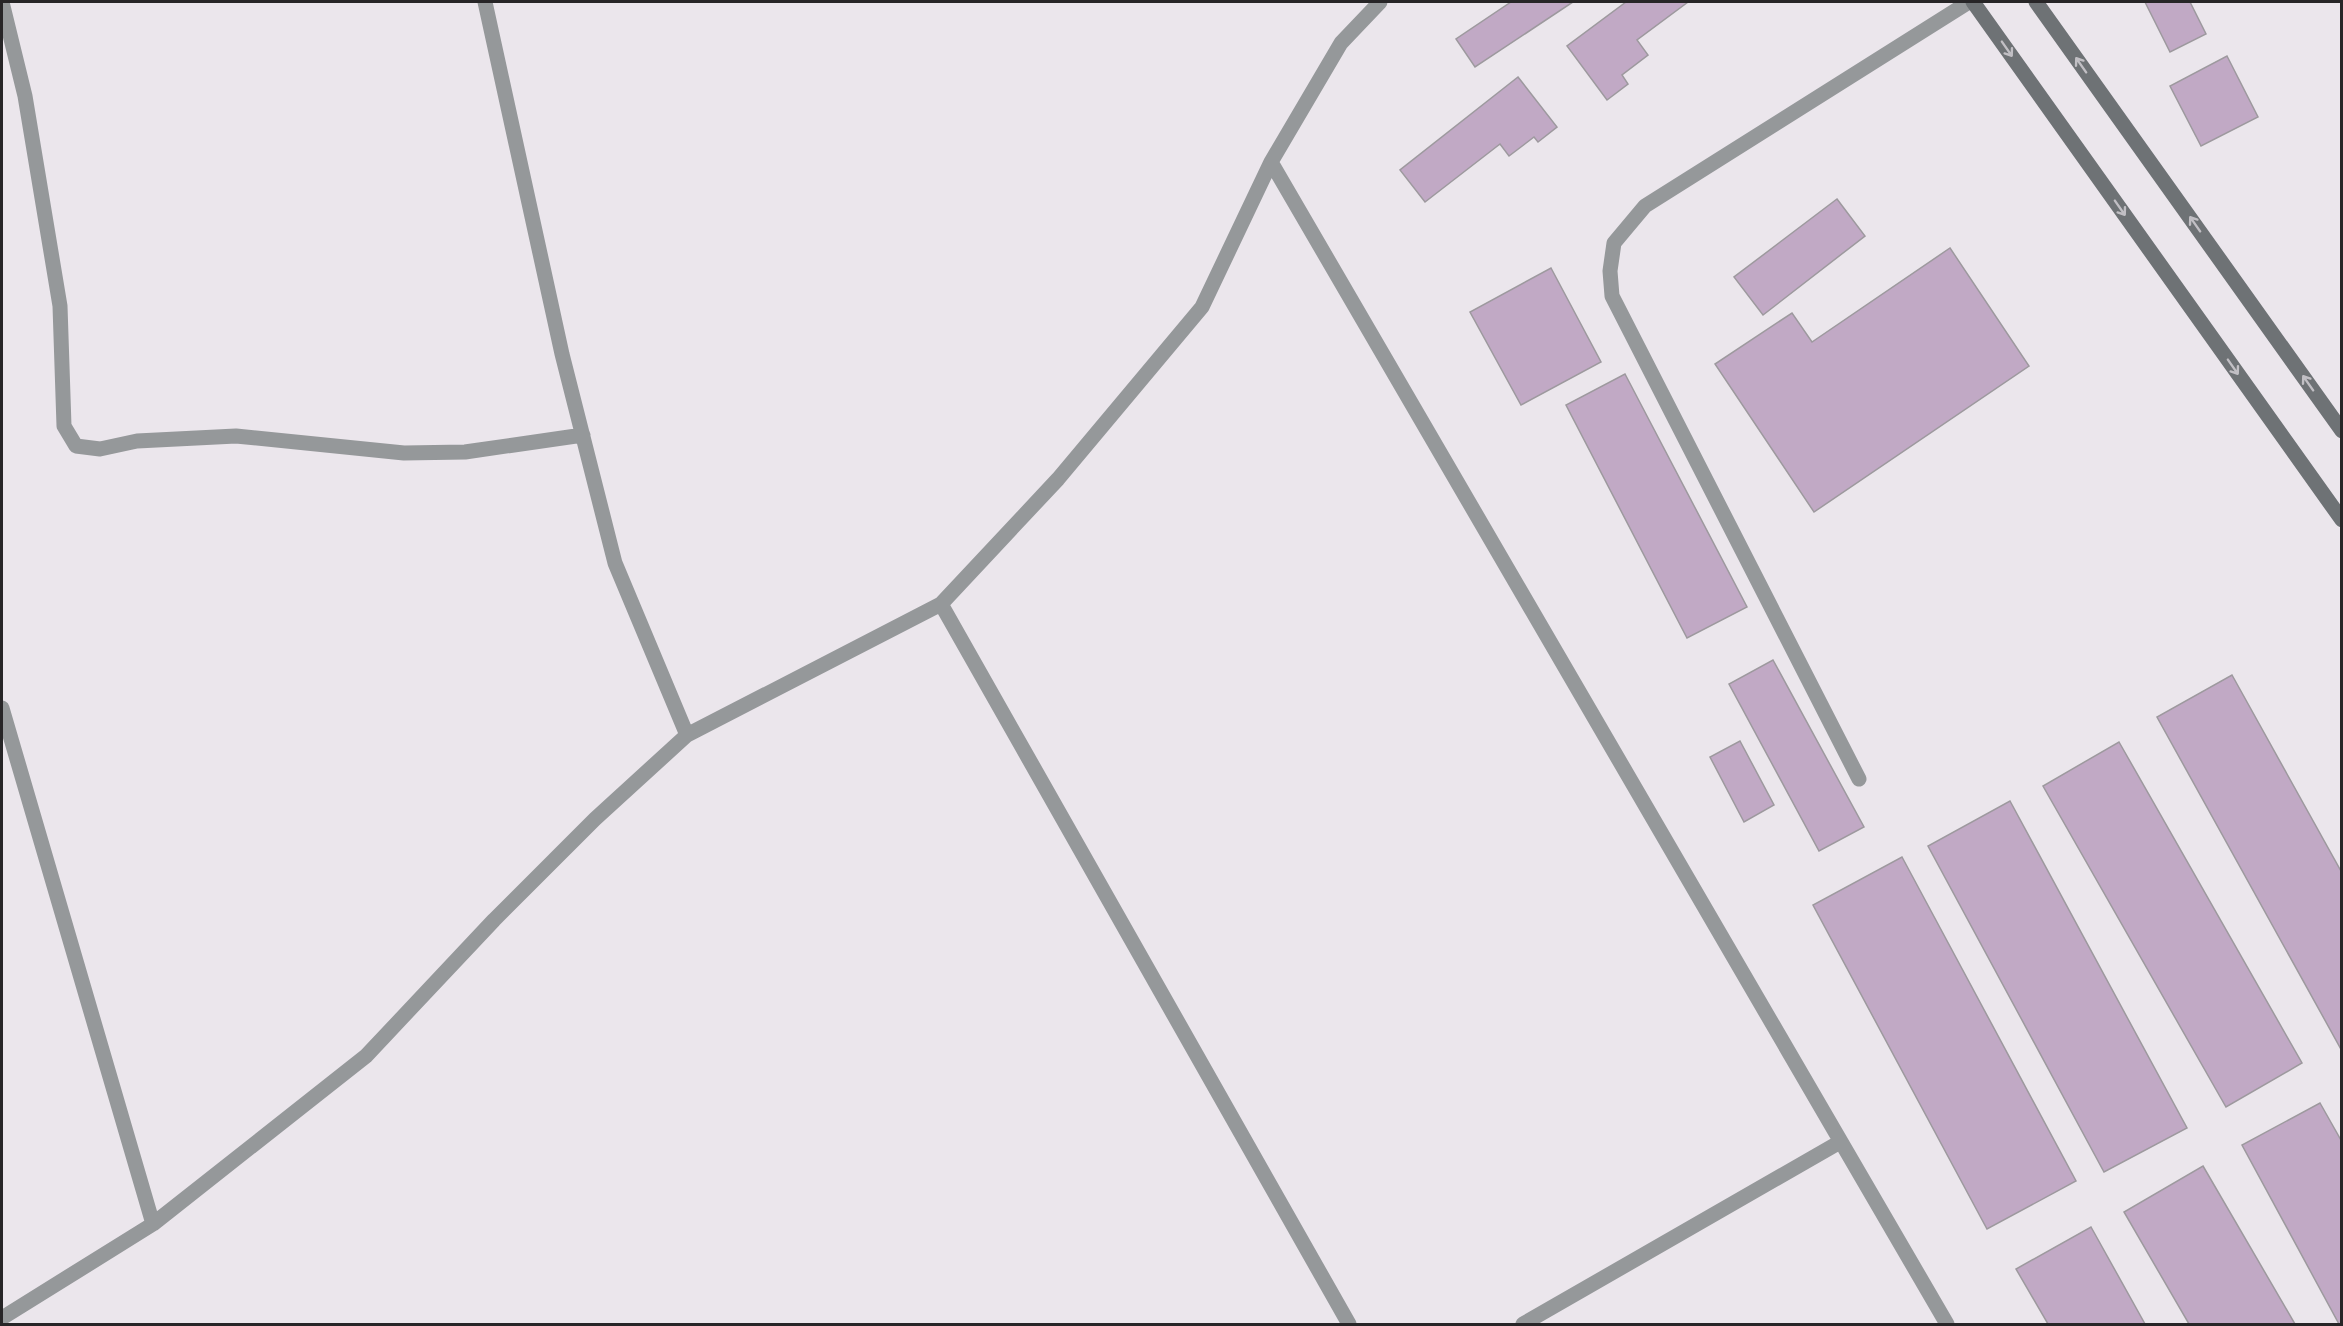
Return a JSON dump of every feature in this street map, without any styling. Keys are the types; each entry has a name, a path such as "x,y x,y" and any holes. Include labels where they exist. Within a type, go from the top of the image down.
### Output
{"street":[{"path":"2,2 25,96 60,306 64,426 76,446 100,449 137,441 236,436 404,453 465,452 583,435"},
{"path":"485,2 562,354 615,563 687,735"},
{"path":"2,1318 153,1224 366,1056 494,920 595,819 687,735 941,604 1058,479 1202,306 1271,162 1341,43 1380,2"},
{"path":"1859,779 1612,296 1610,271 1614,243 1644,206 1971,2 2342,520"},
{"path":"2036,2 2342,430"},
{"path":"1271,162 1947,1324"},
{"path":"941,604 1349,1324"},
{"path":"2,708 153,1224"},
{"path":"1522,1324 1840,1142"}],"building":[{"path":"1511,2 1573,2 1475,67 1456,39"},
{"path":"1626,2 1688,2 1637,40 1648,55 1622,75 1628,84 1607,100 1567,46"},
{"path":"2145,2 2190,2 2206,34 2170,52"},
{"path":"2227,56 2258,117 2201,146 2170,86"},
{"path":"1518,77 1557,127 1538,142 1534,137 1509,156 1500,144 1425,202 1400,170"},
{"path":"1837,199 1865,236 1763,315 1734,277"},
{"path":"1950,248 2029,366 1814,512 1715,364 1792,313 1812,342"},
{"path":"1551,268 1601,362 1521,405 1470,312"},
{"path":"1625,374 1747,607 1687,638 1566,405"},
{"path":"1773,660 1864,827 1819,851 1729,684"},
{"path":"2232,675 2342,873 2342,1051 2157,717"},
{"path":"1740,741 1774,805 1744,822 1710,757"},
{"path":"2119,742 2302,1063 2226,1107 2043,786"},
{"path":"2010,801 2187,1128 2104,1172 1928,846"},
{"path":"1902,857 2076,1181 1987,1229 1813,905"},
{"path":"2320,1103 2342,1142 2342,1324 2339,1324 2242,1145"},
{"path":"2203,1166 2295,1324 2189,1324 2124,1212"},
{"path":"2091,1227 2145,1324 2048,1324 2016,1269"}]}
